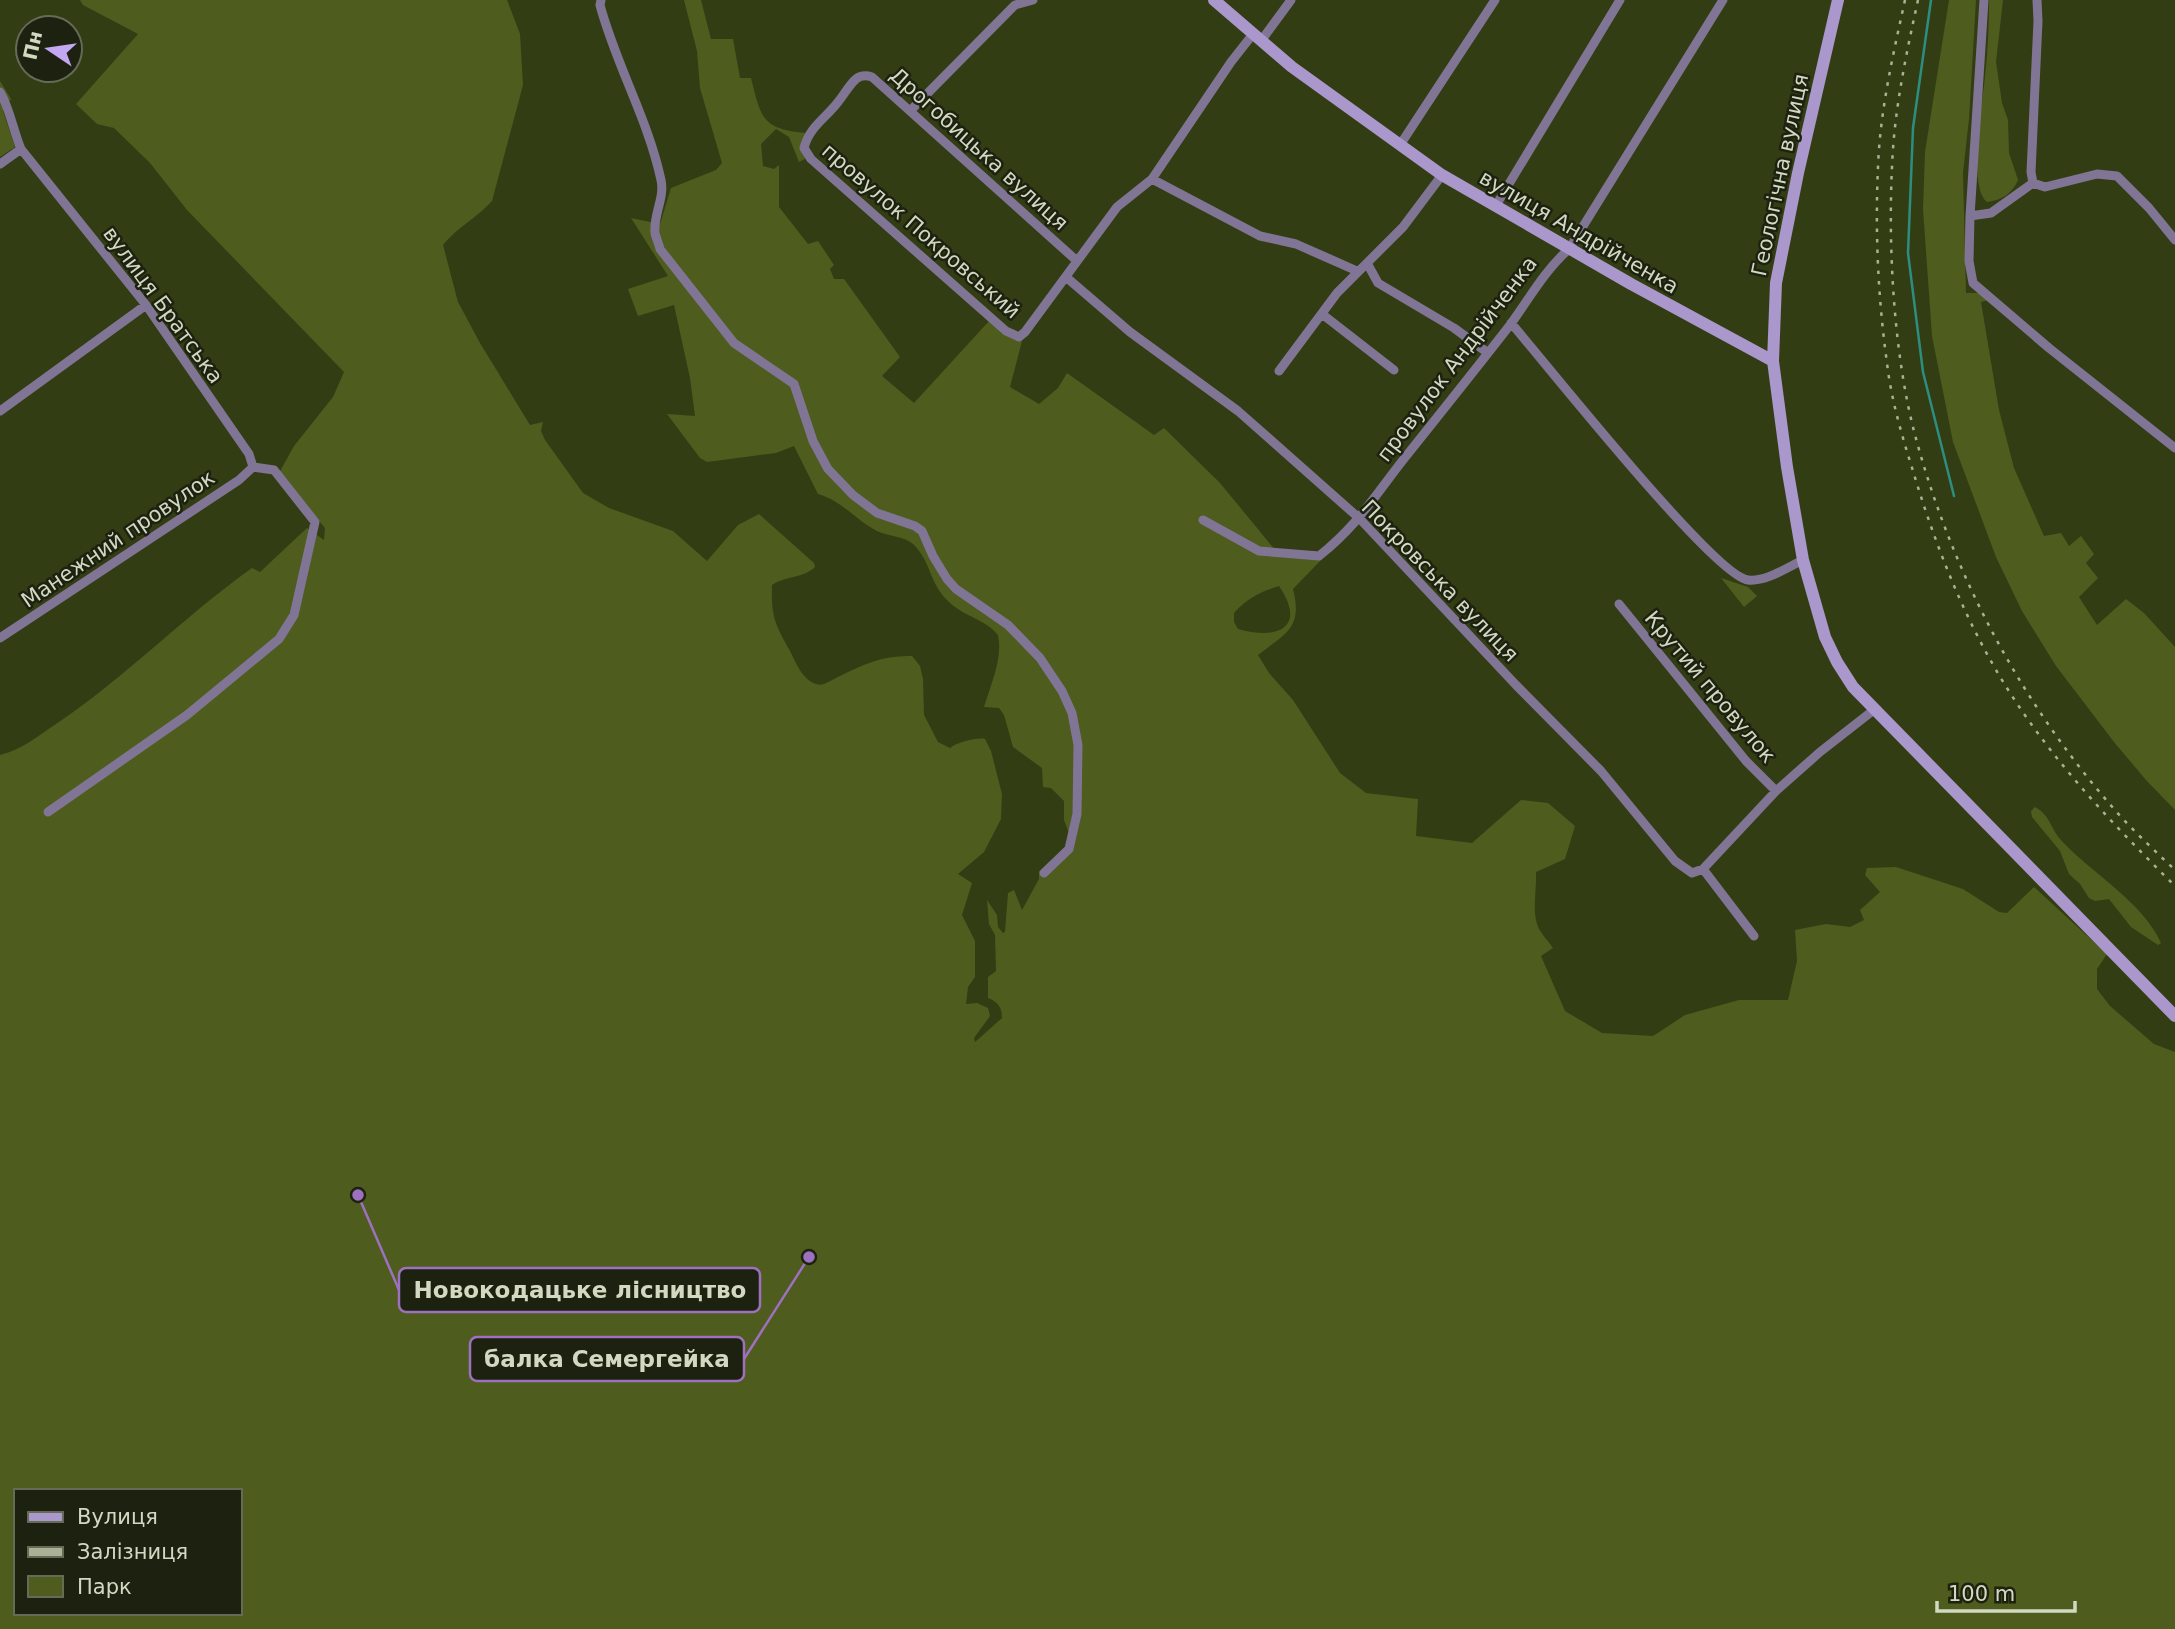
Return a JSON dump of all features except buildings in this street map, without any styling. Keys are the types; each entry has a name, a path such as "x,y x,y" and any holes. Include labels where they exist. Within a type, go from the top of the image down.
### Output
{"street":[{"path":"601,0 608,37 646,130 661,181 662,195 655,233 660,249 734,343 794,384 813,441 828,469 852,495 877,513 922,531 947,579 956,589 1008,625 1040,658 1062,691 1072,713 1078,745 1077,814 1069,849 1044,873"},
{"path":"911,110 1015,5 1033,0"},
{"name":"вулиця Андрійченка","path":"1214,0 1292,67 1442,175 1722,335 1773,361"},
{"path":"1066,277 1117,207 1152,179 1231,62 1291,0"},
{"path":"1400,145 1495,0"},
{"path":"1495,207 1620,0"},
{"name":"провулок Андрійченка","path":"1203,520 1259,551 1319,556 1343,537 1360,519 1388,479 1511,323 1553,263 1569,248 1723,0"},
{"name":"Геологічна вулиця","path":"1773,361 1776,283 1838,0"},
{"path":"1984,0 1970,216 1969,261 1973,282 2049,348 2175,448"},
{"path":"2034,183 2031,172 2037,0"},
{"name":"Дрогобицька вулиця","path":"804,148 811,130 836,105 855,80 862,76 872,77 1077,261"},
{"name":"вулиця Братська","path":"0,92 7,104 21,149 146,305 249,454 253,467"},
{"name":"провулок Покровський","path":"804,148 811,159 1006,331 1019,337 1066,277"},
{"path":"0,164 21,149"},
{"path":"2034,183 2045,187 2097,174 2117,176 2149,208 2175,240"},
{"path":"1279,371 1336,293 1403,228 1442,175"},
{"path":"1152,179 1260,236 1296,244 1357,271"},
{"path":"1970,216 1991,213 2034,183"},
{"path":"1367,263 1378,283 1454,327 1488,353"},
{"name":"Покровська вулиця","path":"1066,277 1130,332 1238,411 1360,519 1516,685 1610,780 1675,861 1692,873 1703,869"},
{"path":"0,411 146,305"},
{"path":"1322,314 1394,370"},
{"path":"1511,323 1698,541 1738,577 1758,580 1803,560"},
{"path":"1773,361 1803,560 1825,637 1837,662 1853,687 2175,1016"},
{"path":"48,811 187,715 279,639 294,615 315,522 274,471 253,467"},
{"name":"Манежний провулок","path":"0,638 239,480 253,467"},
{"name":"Крутий провулок","path":"1619,604 1746,761 1776,791"},
{"name":"Крутий провулок","path":"1703,869 1776,791 1875,709"},
{"path":"1703,869 1754,936"}],"green space":[{"path":"80,0 507,0 520,34 523,85 492,201 443,245 458,302 530,425 543,422 541,431 545,440 583,493 609,508 673,531 707,561 738,525 759,514 814,563 815,567 811,571 772,585 772,605 777,627 803,675 811,682 822,684 874,661 912,656 920,666 923,679 924,715 938,742 950,748 967,741 985,739 991,751 1002,794 1001,819 984,852 958,874 972,883 962,915 975,941 975,977 968,987 966,1004 977,1003 988,1008 990,1016 974,1038 975,1042 1002,1018 999,1005 988,998 988,977 996,971 995,935 989,924 987,900 997,915 998,927 1005,932 1008,893 1014,890 1022,910 1039,879 1039,871 1047,868 1067,848 1070,836 1064,820 1064,801 1051,788 1043,787 1042,768 1013,747 1004,715 999,708 984,707 998,662 998,635 942,595 921,554 912,543 877,531 835,501 818,494 794,446 776,453 707,462 700,458 667,414 695,416 690,378 674,305 638,316 628,289 668,276 631,218 660,224 671,188 716,170 722,163 700,88 697,51 684,0 701,0 711,39 733,39 740,78 751,78 761,112 766,119 780,128 806,133 801,142 805,159 799,162 789,137 776,129 761,144 763,166 774,169 779,165 779,207 808,244 818,241 834,265 830,269 834,279 844,279 900,357 882,376 914,403 990,320 1006,335 1022,341 1010,387 1039,404 1058,388 1067,373 1154,435 1164,428 1220,483 1276,551 1322,559 1293,589 1296,613 1290,628 1258,655 1269,673 1293,700 1340,773 1366,793 1418,799 1416,836 1472,843 1521,800 1548,803 1575,826 1565,859 1536,872 1537,923 1553,948 1541,956 1565,1011 1602,1033 1653,1036 1685,1015 1739,1000 1788,1000 1797,961 1795,930 1826,924 1850,927 1864,920 1860,910 1880,892 1865,875 1867,868 1896,867 1963,889 1999,912 2007,913 2034,887 2107,954 2097,969 2097,989 2110,1006 2154,1044 2175,1052 2175,1629 0,1629 0,755 29,742 81,706 252,568 260,572 307,528 324,540 325,528 279,473 294,446 333,397 344,372 187,210 150,163 114,128 97,124 76,104 138,34 83,5","holes":["1279,586 1287,601 1289,621 1284,628 1275,632 1238,629 1234,622 1234,613 1244,603 1266,591"]},
{"path":"1949,0 1976,0 1963,173 1966,293 1981,293 1989,300 1981,302 1999,410 2014,468 2044,536 2061,533 2069,546 2081,536 2094,554 2086,563 2098,578 2079,597 2097,625 2126,599 2144,613 2175,647 2175,810 2114,742 2056,666 2022,611 1996,557 1953,442 1932,336 1923,209 1925,152"},
{"path":"1989,0 2003,0 1996,62 2002,103 2008,120 2009,153 2018,180 2006,196 1987,202 1981,193 1977,162 1987,57"},
{"path":"0,81 11,99 3,111 15,147 0,157"},
{"path":"1721,578 1748,587 1757,596 1744,607"},
{"path":"2035,807 2044,814 2057,836 2073,852 2130,901 2153,928 2161,943 2158,945 2131,927 2109,899 2095,901 2089,898 2069,874 2060,851 2032,817 2031,811"}],"waterway":[{"path":"1931,0 1913,128 1908,253 1923,372 1954,496"}],"railway":[{"path":"1905,0 1881,125 1877,216 1879,290 1887,363 1894,404 1909,458 1930,523 1972,626 2017,704 2080,786 2175,886"},
{"path":"1918,0 1898,104 1891,199 1897,337 1915,435 1931,488 1971,590 2023,686 2087,776 2122,818 2175,870"}],"place":[{"name":"Новокодацьке лісництво","path":"358,1195"},
{"name":"балка Семергейка","path":"809,1257"}]}
